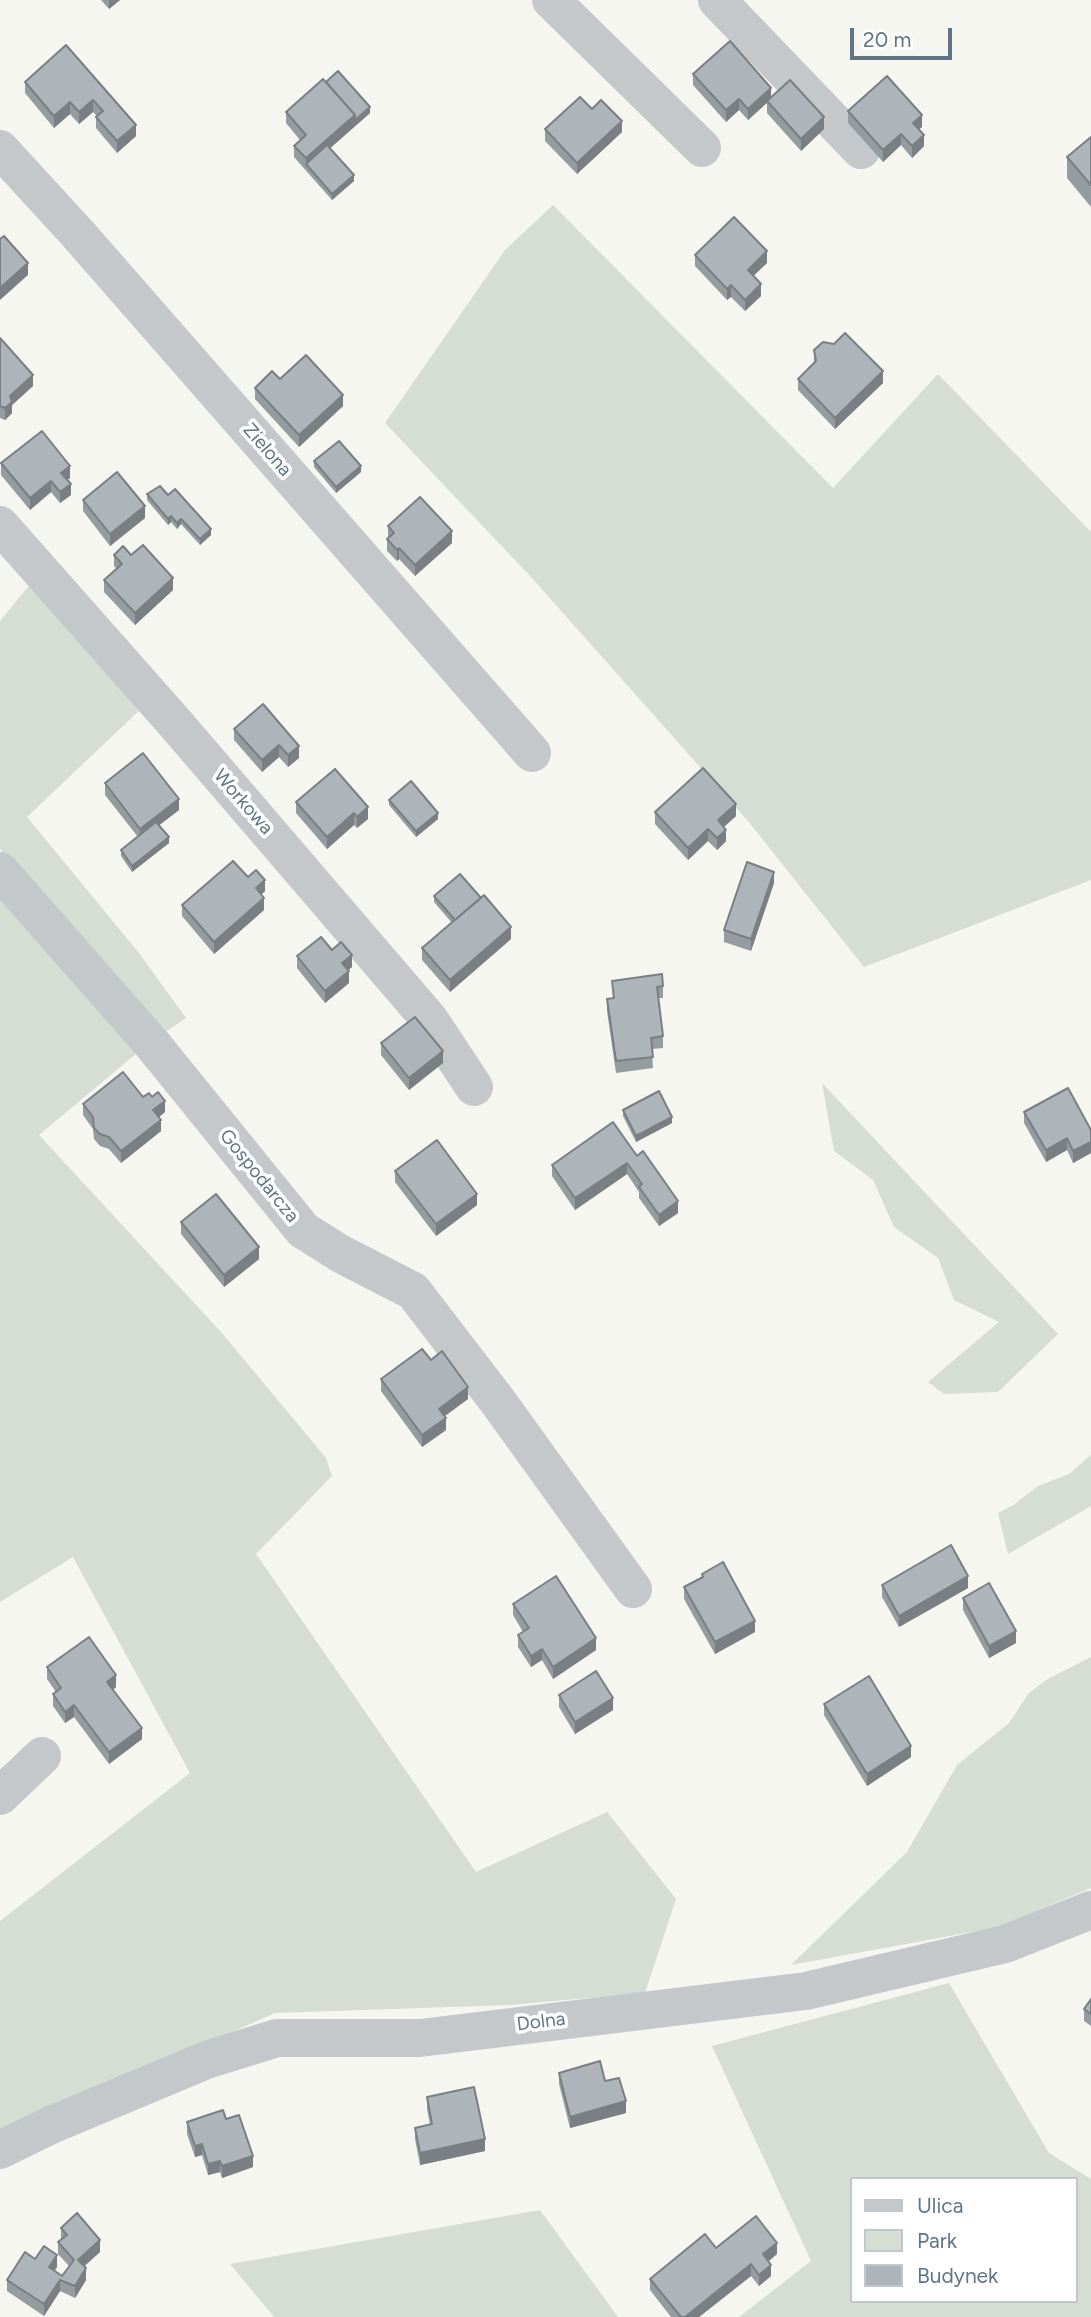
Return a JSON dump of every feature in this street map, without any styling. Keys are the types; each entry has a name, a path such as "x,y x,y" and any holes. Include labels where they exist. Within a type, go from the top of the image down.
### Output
{"street":[{"path":"551,0 702,148"},
{"path":"717,0 861,150"},
{"name":"Zielona","path":"0,149 78,234 532,753"},
{"name":"Workowa","path":"0,526 175,723 429,1019 474,1087"},
{"name":"Gospodarcza","path":"0,872 153,1045 303,1230 341,1254 413,1291 499,1403 633,1589"},
{"path":"0,1796 43,1756"},
{"name":"Dolna","path":"0,2150 51,2125 209,2059 277,2038 420,2038 806,1991 1005,1944 1091,1910"}],"green space":[{"path":"553,205 833,488 938,374 1091,532 1091,880 864,967 748,821 531,577 385,423 505,250"},
{"path":"32,582 143,707 27,817 139,953 186,1018 164,1033 0,849 0,621"},
{"path":"0,887 143,1048 39,1135 221,1332 326,1458 332,1476 256,1554 476,1872 607,1812 676,1899 645,1993 510,2005 275,2013 0,2135 0,1921 190,1773 73,1557 0,1602"},
{"path":"822,1083 1058,1334 998,1392 944,1394 928,1382 999,1322 954,1300 938,1258 894,1227 873,1180 834,1151"},
{"path":"1091,1455 1091,1506 1008,1554 998,1513 1038,1486 1069,1474"},
{"path":"1091,1657 1091,1888 999,1927 791,1965 907,1852 957,1765 1009,1723 1029,1693 1046,1680"},
{"path":"949,1983 1049,2153 1091,2179 1091,2317 739,2317 811,2261 712,2046"},
{"path":"540,2210 618,2317 274,2317 230,2264"}],"building":[{"path":"730,41 771,88 748,109 739,99 726,110 693,74"},
{"path":"66,45 136,125 117,141 96,117 103,111 93,100 79,112 70,102 54,116 25,82"},
{"path":"338,71 370,107 355,120 355,115 326,82"},
{"path":"887,76 922,115 913,123 924,135 912,146 901,134 883,150 848,111"},
{"path":"323,79 355,115 306,158 294,146 306,135 286,112"},
{"path":"790,80 824,117 801,139 767,101"},
{"path":"580,97 592,109 601,100 622,121 577,163 545,129"},
{"path":"1091,137 1091,185 1067,157"},
{"path":"327,145 354,175 332,194 306,164"},
{"path":"734,217 767,251 748,270 761,284 745,300 731,285 727,289 695,255"},
{"path":"4,236 28,263 0,288 0,239"},
{"path":"845,333 883,371 835,418 798,379 816,361 814,350 823,342 834,344"},
{"path":"0,338 33,375 10,396 12,402 5,408 0,406"},
{"path":"306,355 343,395 299,435 255,388 272,371 280,379"},
{"path":"42,431 70,466 61,473 71,484 60,492 51,481 30,498 1,463"},
{"path":"339,441 361,466 336,487 314,461"},
{"path":"117,472 145,506 110,534 83,500"},
{"path":"160,486 168,495 175,489 211,529 200,539 181,519 177,523 171,516 168,519 147,494"},
{"path":"420,497 452,531 415,565 387,539 394,533 388,526"},
{"path":"143,545 173,578 135,613 104,580 122,564 114,555 123,546 131,555"},
{"path":"263,704 299,746 288,755 279,745 262,760 234,729"},
{"path":"143,753 179,799 140,829 105,783"},
{"path":"703,768 736,804 718,820 726,830 717,838 708,829 688,848 655,812"},
{"path":"335,769 368,807 357,817 354,813 327,837 296,802"},
{"path":"411,781 438,813 416,831 389,800"},
{"path":"156,822 169,837 132,866 121,850"},
{"path":"233,861 248,877 256,870 265,880 256,888 264,898 214,942 182,905"},
{"path":"747,862 774,872 751,939 724,930"},
{"path":"460,874 481,898 455,920 434,896"},
{"path":"484,895 511,927 450,980 422,948"},
{"path":"321,937 332,950 341,942 352,955 342,963 349,971 325,991 297,956"},
{"path":"662,974 663,986 657,987 663,1036 651,1038 653,1057 616,1061 607,999 614,998 612,981"},
{"path":"415,1017 443,1051 409,1078 381,1043"},
{"path":"123,1072 143,1097 149,1093 152,1097 158,1092 165,1101 153,1110 161,1120 121,1151 109,1137 94,1128 93,1117 83,1104"},
{"path":"1068,1088 1091,1130 1091,1142 1073,1151 1067,1138 1046,1150 1024,1112"},
{"path":"659,1091 672,1117 636,1136 623,1110"},
{"path":"613,1122 637,1156 643,1151 678,1201 659,1215 639,1187 642,1184 627,1163 575,1198 552,1165"},
{"path":"437,1140 477,1194 436,1224 395,1171"},
{"path":"216,1194 259,1247 224,1275 181,1222"},
{"path":"422,1349 431,1360 442,1351 468,1387 439,1409 446,1418 422,1435 381,1379"},
{"path":"951,1545 968,1576 899,1616 882,1585"},
{"path":"723,1562 755,1621 715,1642 684,1587"},
{"path":"556,1576 596,1638 553,1667 542,1649 531,1656 518,1635 529,1628 513,1604"},
{"path":"989,1583 1016,1631 989,1646 963,1598"},
{"path":"89,1637 116,1675 107,1682 142,1728 109,1752 74,1705 65,1712 53,1694 61,1688 47,1667"},
{"path":"596,1671 613,1698 575,1722 559,1695"},
{"path":"869,1676 911,1746 867,1774 824,1704"},
{"path":"1091,1999 1091,2014 1084,2009"},
{"path":"600,2061 605,2081 619,2078 626,2101 570,2117 559,2073"},
{"path":"474,2087 485,2139 420,2153 415,2128 432,2124 427,2097"},
{"path":"223,2110 226,2119 239,2115 253,2156 222,2166 220,2161 208,2164 202,2144 195,2146 187,2122"},
{"path":"77,2213 100,2240 78,2260 86,2268 75,2286 60,2280 44,2304 7,2280 25,2252 35,2259 44,2246 57,2255 49,2267 62,2276 74,2260 58,2242 67,2235 61,2228"},
{"path":"756,2216 777,2243 763,2254 771,2265 759,2275 751,2264 685,2317 681,2317 650,2279 705,2234 716,2248"}]}
